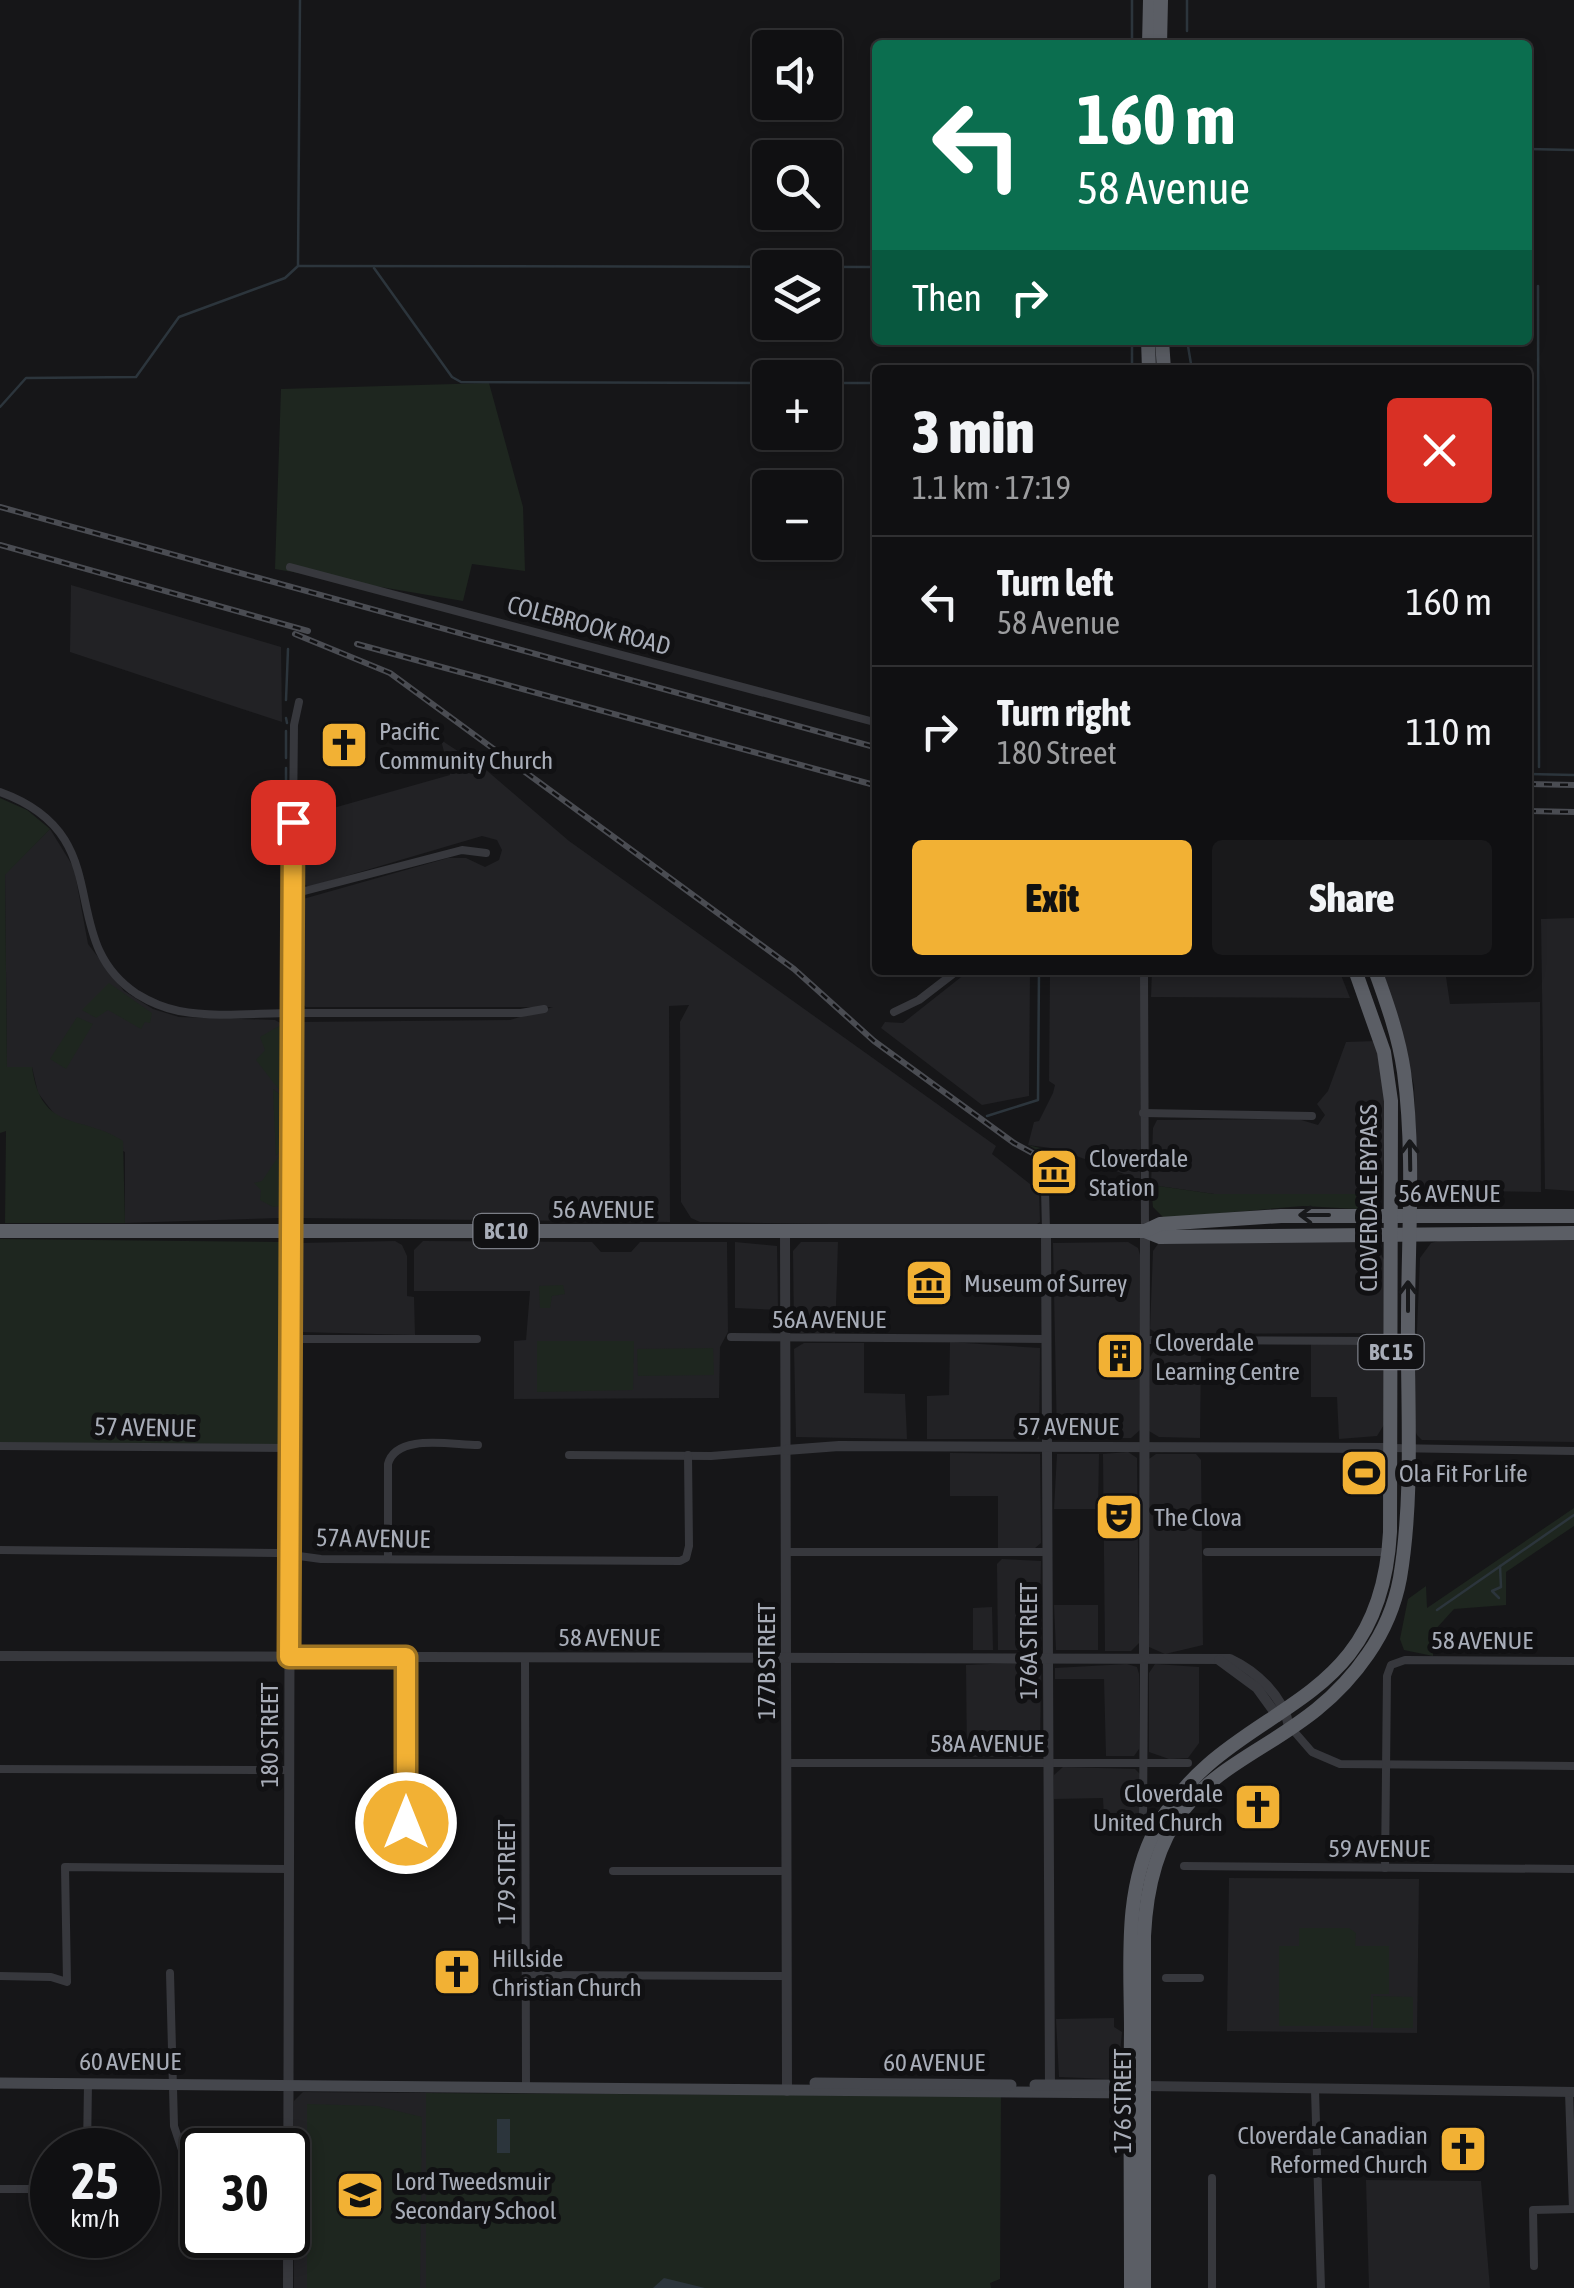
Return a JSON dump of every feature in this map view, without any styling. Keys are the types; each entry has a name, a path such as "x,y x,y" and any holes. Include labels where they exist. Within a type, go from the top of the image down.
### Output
{"highway":[{"path":"1150,0 1150,40"},
{"path":"1160,0 1160,40"},
{"name":"CLOVERDALE BYPASS","path":"1137,2089 1132,1928 1142,1865 1164,1815 1207,1767 1350,1677 1389,1614 1402,1556 1389,1081 1375,1022 1357,975"},
{"name":"CLOVERDALE BYPASS","path":"1146,1913 1160,1848 1180,1813 1220,1773 1332,1677 1356,1649 1382,1593 1398,1448 1410,1189 1407,1094 1392,1018 1377,975"},
{"path":"1366,1215 1392,1187"},
{"path":"1410,1189 1444,1215"},
{"name":"56 AVENUE","path":"1145,1231 1160,1224 1255,1217 1574,1216"},
{"name":"56 AVENUE","path":"0,1231 1145,1231 1160,1236 1574,1232"},
{"path":"1355,1232 1380,1244 1392,1256"},
{"path":"1408,1260 1421,1244 1440,1232"},
{"name":"176 STREET","path":"1144,2288 1137,2089 1146,1913"},
{"name":"BC 15","path":"1131,2288 1137,2089"}],"main road":[{"name":"60 AVENUE","path":"0,2083 1137,2089"},
{"name":"60 AVENUE","path":"787,2087 881,2092 988,2084 1050,2088"}],"street":[{"name":"COLEBROOK ROAD","path":"290,567 872,721"},
{"name":"180 STREET","path":"288,2288 292,894 294,725 299,702"},
{"path":"0,792 36,810 65,838 83,877 88,919 99,950 114,974 137,993 164,1007 195,1013 521,1013 544,1009"},
{"path":"292,894 462,850 486,853"},
{"path":"894,1012 919,1000 952,975"},
{"path":"1144,975 1144,1826"},
{"path":"1143,1113 1312,1116"},
{"name":"176A STREET","path":"1046,1190 1050,2088"},
{"name":"177B STREET","path":"785,1231 787,2087"},
{"name":"56A AVENUE","path":"731,1337 1047,1339"},
{"path":"290,1339 477,1339"},
{"path":"1145,1340 1375,1341"},
{"path":"388,1559 388,1464 392,1453 405,1445 478,1445"},
{"name":"57 AVENUE","path":"0,1446 289,1448"},
{"name":"57 AVENUE","path":"569,1455 1047,1446 1572,1448"},
{"name":"57A AVENUE","path":"0,1550 388,1559 686,1558 688,1455"},
{"path":"786,1552 1048,1552"},
{"path":"1207,1552 1389,1552"},
{"name":"58 AVENUE","path":"0,1656 1218,1660 1243,1665 1264,1682 1285,1718"},
{"path":"406,1657 406,1823"},
{"name":"179 STREET","path":"525,1657 526,2086"},
{"name":"58 AVENUE","path":"1386,1765 1386,1676 1391,1665 1405,1660 1574,1661"},
{"path":"1285,1718 1304,1746 1334,1763 1574,1766"},
{"name":"58A AVENUE","path":"786,1762 1188,1763"},
{"path":"1386,1765 1386,1868"},
{"path":"0,1769 289,1770"},
{"name":"59 AVENUE","path":"1184,1866 1574,1869"},
{"path":"0,1976 51,1977 68,1982 64,1867 288,1869"},
{"path":"613,1871 787,1871"},
{"path":"170,1973 174,2126 180,2144"},
{"path":"526,1974 787,1976"},
{"path":"1166,1978 1200,1978"},
{"path":"87,2128 88,2083"},
{"name":"60 AVENUE","path":"1137,2089 1572,2092"},
{"path":"1315,2090 1321,2288"},
{"path":"1534,2266 1533,2210 1574,2210 1572,2092"},
{"path":"1212,2178 1212,2288"},
{"path":"0,2189 30,2190"}],"shaded area":[{"path":"489,383 523,507 525,571 472,564 463,601 275,569 281,389"},
{"path":"71,585 281,647 282,722 70,652"},
{"path":"441,740 485,769 569,841 996,1146 992,1154 1039,1191 1040,1222 1032,1227 700,1222 691,1218 681,1202 680,1022 689,1005 669,1006 670,1222 300,1218 296,1132 298,1022 510,1020 553,1007 306,1007 299,1002 298,906 303,899 448,858 466,858 485,867 499,860 502,850 497,840 482,836 309,887 299,882 298,818 450,775"},
{"path":"0,798 27,810 50,829 5,875 7,1067 32,1067 44,1103 54,1113 123,1141 125,1223 5,1223 6,1131 0,1133"},
{"path":"50,829 74,868 88,944 124,991 153,1009 179,1017 275,1020 284,1025 284,1211 279,1218 125,1223 125,1152 55,1115 38,1093 32,1067 7,1067 5,874"},
{"path":"1574,918 1574,1191 1545,1189 1541,919"},
{"path":"964,975 1030,975 1029,1096 982,1105 881,1028 885,1022 903,1023"},
{"path":"1050,975 1141,975 1140,1180 1058,1149 1028,1145 1034,1122 1039,1121 1053,1093 1055,1085 1049,1081"},
{"path":"1152,975 1341,975 1350,998 1151,997"},
{"path":"1384,975 1446,975 1450,1004 1540,1002 1541,1192 1426,1190 1417,1179 1414,1085"},
{"path":"109,983 152,1013 150,1023 145,1022 141,1029 108,1010 96,1018 82,1010"},
{"path":"77,1017 93,1024 66,1069 50,1059"},
{"path":"279,1026 280,1091 256,1060 265,1050 260,1037"},
{"path":"1376,1041 1386,1107 1381,1194 1214,1194 1151,1185 1153,1128 1157,1120 1298,1119 1318,1125 1325,1115 1317,1104 1328,1091 1346,1042"},
{"path":"273,1089 280,1094 280,1151 276,1156"},
{"path":"1028,1145 1076,1157 1070,1169"},
{"path":"280,1154 280,1206 273,1207 260,1200 261,1190 254,1183 262,1181"},
{"path":"1151,1185 1214,1194 1381,1194 1371,1204 1357,1209 1303,1206 1164,1218 1153,1207"},
{"path":"1450,1238 1574,1240 1574,1442 1422,1440 1417,1435 1413,1426 1420,1258 1431,1243"},
{"path":"0,1239 279,1242 284,1248 282,1444 0,1443"},
{"path":"395,1241 407,1256 407,1296 414,1297 415,1335 299,1332 300,1243"},
{"path":"423,1241 592,1242 601,1252 631,1252 640,1242 727,1242 728,1332 720,1347 719,1398 514,1399 514,1341 526,1340 530,1291 414,1291 414,1250"},
{"path":"1363,1241 1377,1248 1386,1263 1385,1333 1158,1334 1150,1329 1153,1251 1158,1244"},
{"path":"735,1242 777,1246 778,1310 735,1308"},
{"path":"801,1242 838,1242 835,1336 801,1333 794,1327 793,1251"},
{"path":"1128,1242 1138,1248 1140,1255 1140,1430 1131,1438 1057,1438 1053,1243"},
{"path":"563,1285 565,1294 552,1296 550,1308 540,1308 539,1286"},
{"path":"537,1341 634,1341 633,1390 537,1392"},
{"path":"950,1342 1040,1348 1039,1439 927,1439 927,1396 949,1395"},
{"path":"804,1343 864,1343 864,1393 905,1394 907,1439 796,1437 794,1349"},
{"path":"1311,1344 1385,1345 1385,1423 1377,1436 1339,1439 1337,1397 1311,1397"},
{"path":"1157,1346 1201,1348 1200,1438 1159,1437 1149,1431 1150,1357"},
{"path":"713,1348 714,1375 638,1376 637,1349"},
{"path":"1128,1452 1137,1458 1139,1643 1131,1651 1105,1651 1103,1454"},
{"path":"950,1453 1040,1454 1041,1543 1035,1548 998,1548 998,1496 950,1496"},
{"path":"1057,1454 1099,1454 1098,1509 1054,1509"},
{"path":"1156,1454 1196,1454 1201,1460 1203,1645 1165,1654 1149,1647 1149,1459"},
{"path":"1574,1508 1574,1526 1506,1572 1506,1605 1454,1609 1433,1632 1433,1656 1404,1650 1400,1639 1408,1599 1426,1586 1427,1608"},
{"path":"1002,1559 1041,1561 1039,1650 998,1650 997,1564"},
{"path":"1054,1605 1098,1605 1098,1650 1056,1650"},
{"path":"992,1607 993,1650 973,1650 973,1608"},
{"path":"1033,1662 1041,1667 1040,1752 1032,1757 967,1757 966,1665"},
{"path":"1127,1664 1137,1667 1139,1674 1139,1749 1134,1756 1106,1756 1104,1679 1055,1679 1055,1668"},
{"path":"1155,1664 1199,1667 1199,1743 1188,1758 1169,1759 1149,1752 1149,1673"},
{"path":"1063,1767 1135,1769 1140,1774 1140,1816 1104,1817 1103,1798 1054,1799 1054,1775"},
{"path":"1229,1878 1419,1879 1417,2033 1227,2031"},
{"path":"1299,1928 1349,1928 1356,1933 1355,1946 1389,1946 1389,1994 1371,1994 1371,2026 1279,2026 1279,1946 1299,1946"},
{"path":"1373,1996 1413,1997 1413,2028 1373,2028"},
{"path":"1114,2018 1114,2027 1122,2032 1118,2075 1108,2079 1059,2077 1056,2019"},
{"name":"Lord Tweedsmuir Secondary School","path":"303,2092 426,2093 426,2288 294,2288 294,2258 310,2258 310,2128 294,2128 294,2101"},
{"path":"426,2093 1001,2096 1000,2279 990,2283 991,2288 426,2288"},
{"name":"Lord Tweedsmuir Secondary School","path":"307,2104 377,2106 422,2117 420,2288 307,2288"},
{"path":"497,2119 510,2119 510,2153 497,2153"},
{"path":"1366,2180 1481,2181 1490,2288 1369,2288"},
{"path":"664,2278 705,2288 653,2288"}],"waterway":[{"path":"0,407 26,378 136,377 179,317 285,278 298,266 300,0"},
{"path":"1132,0 1132,40"},
{"path":"1187,0 1187,31"},
{"path":"1532,149 1574,150"},
{"path":"299,266 872,267"},
{"path":"374,268 452,377 461,382 752,383"},
{"path":"1538,286 1539,767"},
{"path":"1132,345 1132,365"},
{"path":"1188,345 1191,365"},
{"path":"842,383 872,383"},
{"path":"286,700 288,649"},
{"path":"286,718 287,723"},
{"path":"286,731 286,758"},
{"path":"286,768 286,812"},
{"path":"1532,774 1574,775"},
{"path":"286,820 286,865"},
{"path":"285,880 285,889"},
{"path":"987,1116 1038,1100 1039,975"},
{"path":"1437,1610 1574,1515"},
{"path":"1499,1598 1492,1591 1501,1587 1500,1566"}],"railway":[{"path":"0,507 872,746"},
{"path":"0,545 308,631"},
{"path":"295,634 390,673 794,969 874,1041 1014,1143 1066,1171"},
{"path":"357,644 872,784"},
{"path":"1532,784 1574,785"},
{"path":"1532,811 1574,812"}],"place":[{"name":"Pacific Community Church","path":"344,745"},
{"name":"Cloverdale Station","path":"1054,1172"},
{"name":"Museum of Surrey","path":"929,1283"},
{"name":"Cloverdale Learning Centre","path":"1120,1356"},
{"name":"Ola Fit For Life","path":"1364,1473"},
{"name":"The Clova","path":"1119,1517"},
{"name":"Cloverdale United Church","path":"1258,1807"},
{"name":"Hillside Christian Church","path":"457,1972"},
{"name":"Cloverdale Canadian Reformed Church","path":"1463,2149"},
{"name":"Lord Tweedsmuir Secondary School","path":"360,2195"}],"route":[{"path":"293,822 289,1657 406,1657 406,1823"}]}
